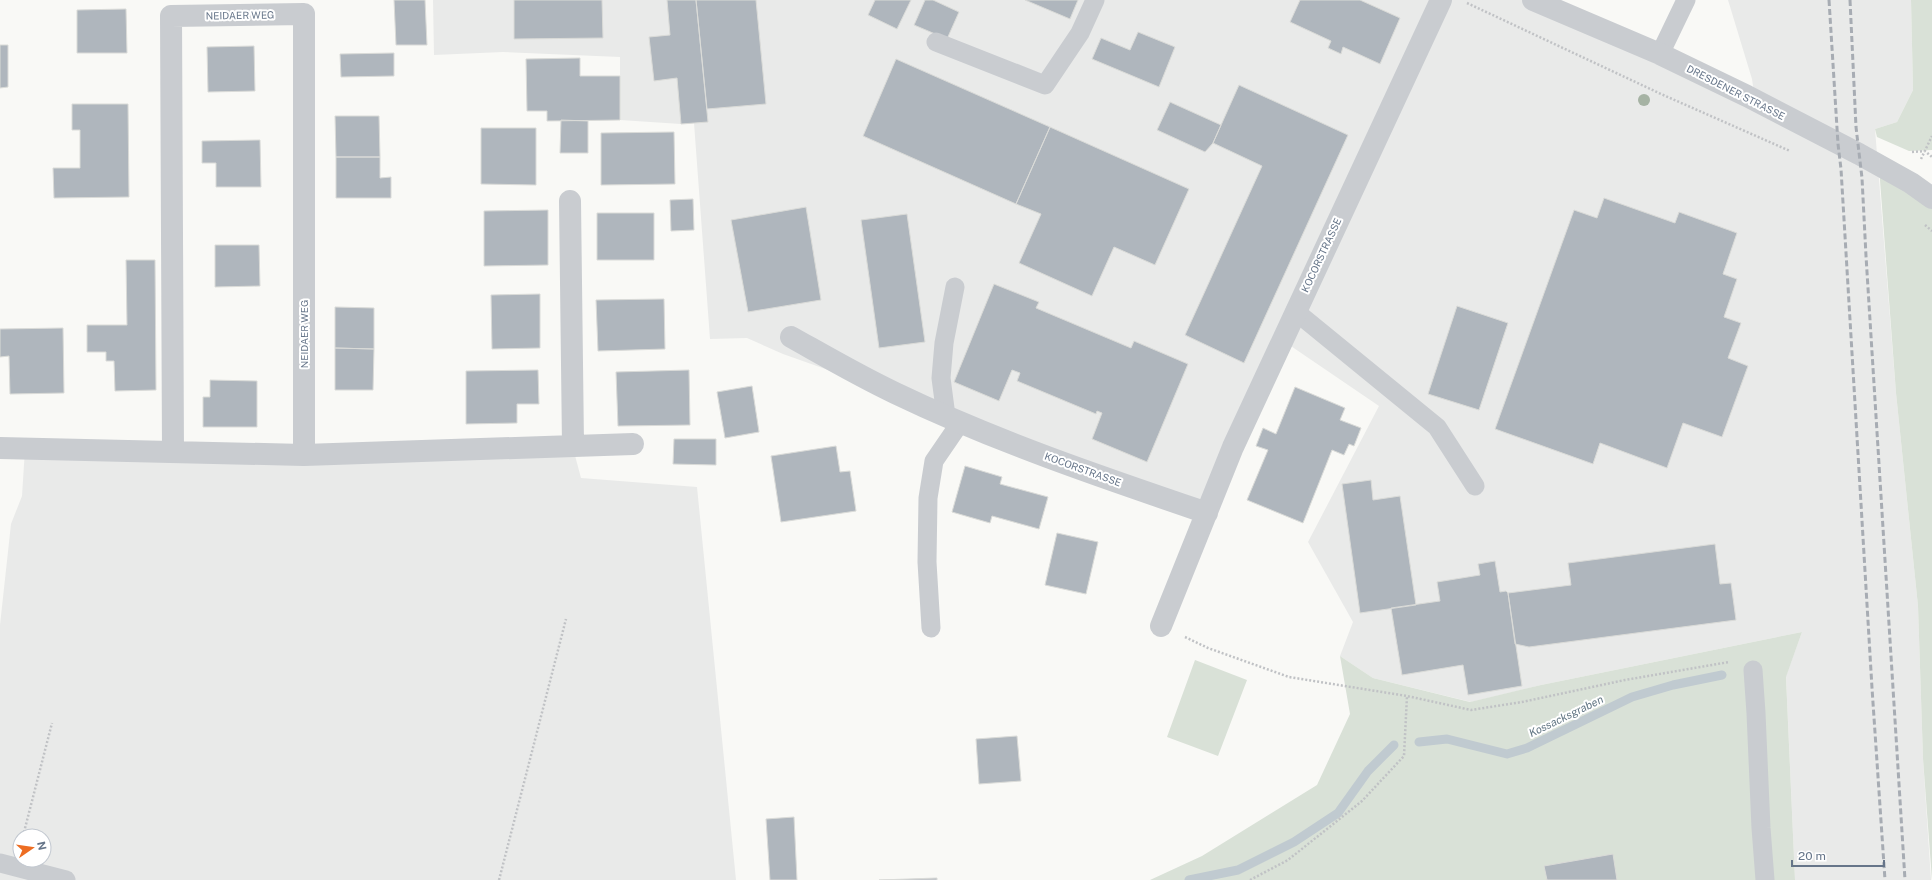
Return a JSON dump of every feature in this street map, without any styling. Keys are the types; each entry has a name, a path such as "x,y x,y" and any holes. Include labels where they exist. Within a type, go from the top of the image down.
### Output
{"street":[{"name":"KOCORSTRASSE","path":"1161,626 1233,447 1441,0"},
{"name":"DRESDENER STRASSE","path":"1533,0 1660,54 1766,106 1859,154 1911,183 1932,198"},
{"name":"NEIDAER WEG","path":"173,451 170,16 304,14 304,455"},
{"path":"570,201 573,445"},
{"name":"KOCORSTRASSE","path":"791,337 893,393 953,420 1108,479 1207,513"},
{"path":"0,448 304,455 633,444"}],"lane":[{"path":"936,42 1045,85 1080,33 1095,0"},
{"path":"1660,54 1686,0"},
{"path":"932,628 927,562 928,498 934,461 953,420 940,378 944,343 955,286"},
{"path":"1295,311 1437,427 1475,486"},
{"path":"1753,670 1760,820 1765,880"},
{"path":"0,863 66,880"}],"path":[{"path":"1461,0 1682,103 1795,153"},
{"path":"1932,136 1925,151 1932,157"},
{"path":"499,880 566,619"},
{"path":"1161,626 1208,648 1289,677 1407,696 1471,710 1522,702 1625,680 1735,661 1745,663 1753,670"},
{"path":"1250,880 1288,860 1362,801 1404,756 1407,696"},
{"path":"25,828 52,723"}],"shaded area":[{"path":"433,0 1532,0 1755,100 1752,79 1728,0 1911,0 1913,90 1897,122 1875,129 1896,393 1918,606 1923,759 1931,880 1795,880 1786,676 1802,632 1541,685 1471,702 1373,678 1340,656 1353,622 1308,542 1379,406 1282,340 1207,513 893,393 783,354 747,338 710,339 694,123 681,124 620,120 620,57 503,52 434,55"},
{"path":"1911,0 1932,0 1932,150 1909,151 1877,137 1875,129 1897,122 1913,90"},
{"path":"1879,167 1932,199 1932,880 1923,759 1918,606 1896,393"},
{"path":"573,448 581,478 697,487 736,880 0,880 0,625 11,524 22,496 25,449"},
{"path":"1802,632 1786,677 1795,880 1150,880 1202,856 1317,785 1350,714 1340,656 1373,678 1470,702 1541,685"},
{"path":"1195,660 1247,680 1218,756 1167,737"}],"building":[{"path":"394,0 425,0 427,45 396,45"},
{"path":"514,0 602,0 603,38 514,39"},
{"path":"667,0 696,0 708,122 681,124 677,78 654,81 649,37 670,35"},
{"path":"696,0 756,0 766,104 707,109"},
{"path":"875,0 911,0 897,29 868,15"},
{"path":"925,0 933,0 959,12 947,39 914,25"},
{"path":"1025,0 1078,0 1070,19"},
{"path":"1300,0 1360,0 1400,18 1380,64 1343,47 1341,54 1328,48 1331,41 1290,22"},
{"path":"126,9 127,53 77,53 77,10"},
{"path":"1138,32 1175,47 1159,87 1092,59 1101,38 1130,50"},
{"path":"0,45 8,45 8,87 0,88"},
{"path":"254,46 255,91 208,92 207,47"},
{"path":"394,53 394,76 341,77 340,54"},
{"path":"580,58 580,76 620,76 620,120 547,121 547,111 527,111 526,59"},
{"path":"896,59 1050,127 1016,204 863,136"},
{"path":"1239,85 1348,135 1244,363 1185,335 1262,166 1213,143"},
{"path":"1170,102 1221,125 1213,143 1205,152 1157,130"},
{"path":"72,104 128,104 129,197 54,198 53,168 80,168 80,130 72,130"},
{"path":"335,116 379,116 380,157 336,157"},
{"path":"561,120 588,121 588,153 560,153"},
{"path":"1050,127 1189,189 1155,265 1114,247 1092,296 1019,263 1041,214 1016,204"},
{"path":"481,128 536,128 536,185 481,184"},
{"path":"674,132 675,184 601,185 601,133"},
{"path":"260,140 261,187 216,187 216,163 202,163 202,141"},
{"path":"336,157 380,157 380,178 391,177 391,198 336,198"},
{"path":"1604,198 1675,223 1679,212 1737,233 1723,274 1737,279 1724,317 1741,323 1728,358 1748,366 1722,437 1683,423 1667,468 1600,443 1593,464 1495,429 1574,210 1597,218"},
{"path":"693,199 694,230 671,231 670,200"},
{"path":"806,207 821,300 748,312 731,220"},
{"path":"548,210 548,265 484,266 484,211"},
{"path":"597,213 654,213 654,260 597,260"},
{"path":"907,214 925,342 879,348 861,220"},
{"path":"215,245 259,245 260,286 215,287"},
{"path":"126,260 155,260 156,390 115,391 114,361 106,361 106,352 87,352 87,325 127,325"},
{"path":"994,284 1039,302 1036,308 1131,348 1134,341 1188,364 1147,462 1092,439 1102,413 1097,411 1096,414 1017,381 1020,373 1012,370 999,401 954,382"},
{"path":"540,294 540,348 492,349 491,295"},
{"path":"664,299 665,349 598,351 596,300"},
{"path":"1457,306 1508,323 1479,410 1428,394"},
{"path":"335,307 374,308 374,349 335,348"},
{"path":"63,328 64,393 10,394 9,356 0,357 0,329"},
{"path":"335,348 374,349 373,390 335,390"},
{"path":"538,370 539,404 517,404 517,423 466,424 466,371"},
{"path":"689,370 690,425 618,426 616,372"},
{"path":"210,380 257,381 257,427 203,427 203,397 210,397"},
{"path":"752,386 759,432 725,438 717,392"},
{"path":"1295,387 1345,408 1340,420 1361,428 1354,446 1349,444 1344,455 1332,450 1303,523 1247,500 1268,450 1256,446 1263,428 1276,434"},
{"path":"674,439 716,439 716,465 673,464"},
{"path":"836,446 840,472 850,471 856,511 781,522 771,456"},
{"path":"965,466 1002,477 1000,484 1048,497 1039,529 992,516 990,523 952,512"},
{"path":"1371,480 1373,500 1400,496 1416,605 1360,613 1342,484"},
{"path":"1057,533 1098,542 1086,594 1045,585"},
{"path":"1715,544 1720,584 1731,583 1736,620 1529,647 1515,644 1508,593 1571,585 1568,563"},
{"path":"1495,561 1500,592 1506,591 1508,593 1522,686 1468,695 1463,665 1402,675 1391,608 1440,601 1437,582 1480,575 1478,564"},
{"path":"1017,736 1021,781 979,784 976,739"},
{"path":"794,817 797,880 770,880 766,819"},
{"path":"1613,854 1617,880 1547,880 1544,866"},
{"path":"937,878 937,880 879,880"}],"waterway":[{"name":"Kossacksgraben","path":"1419,742 1447,739 1507,754 1527,748 1632,697 1673,685 1722,675"},
{"name":"Kossacksgraben","path":"1189,880 1238,870 1294,842 1338,813 1368,771 1394,745"}],"railway":[{"path":"1829,0 1838,144 1841,169 1885,880"},
{"path":"1850,0 1856,127 1862,178 1905,880"}]}
